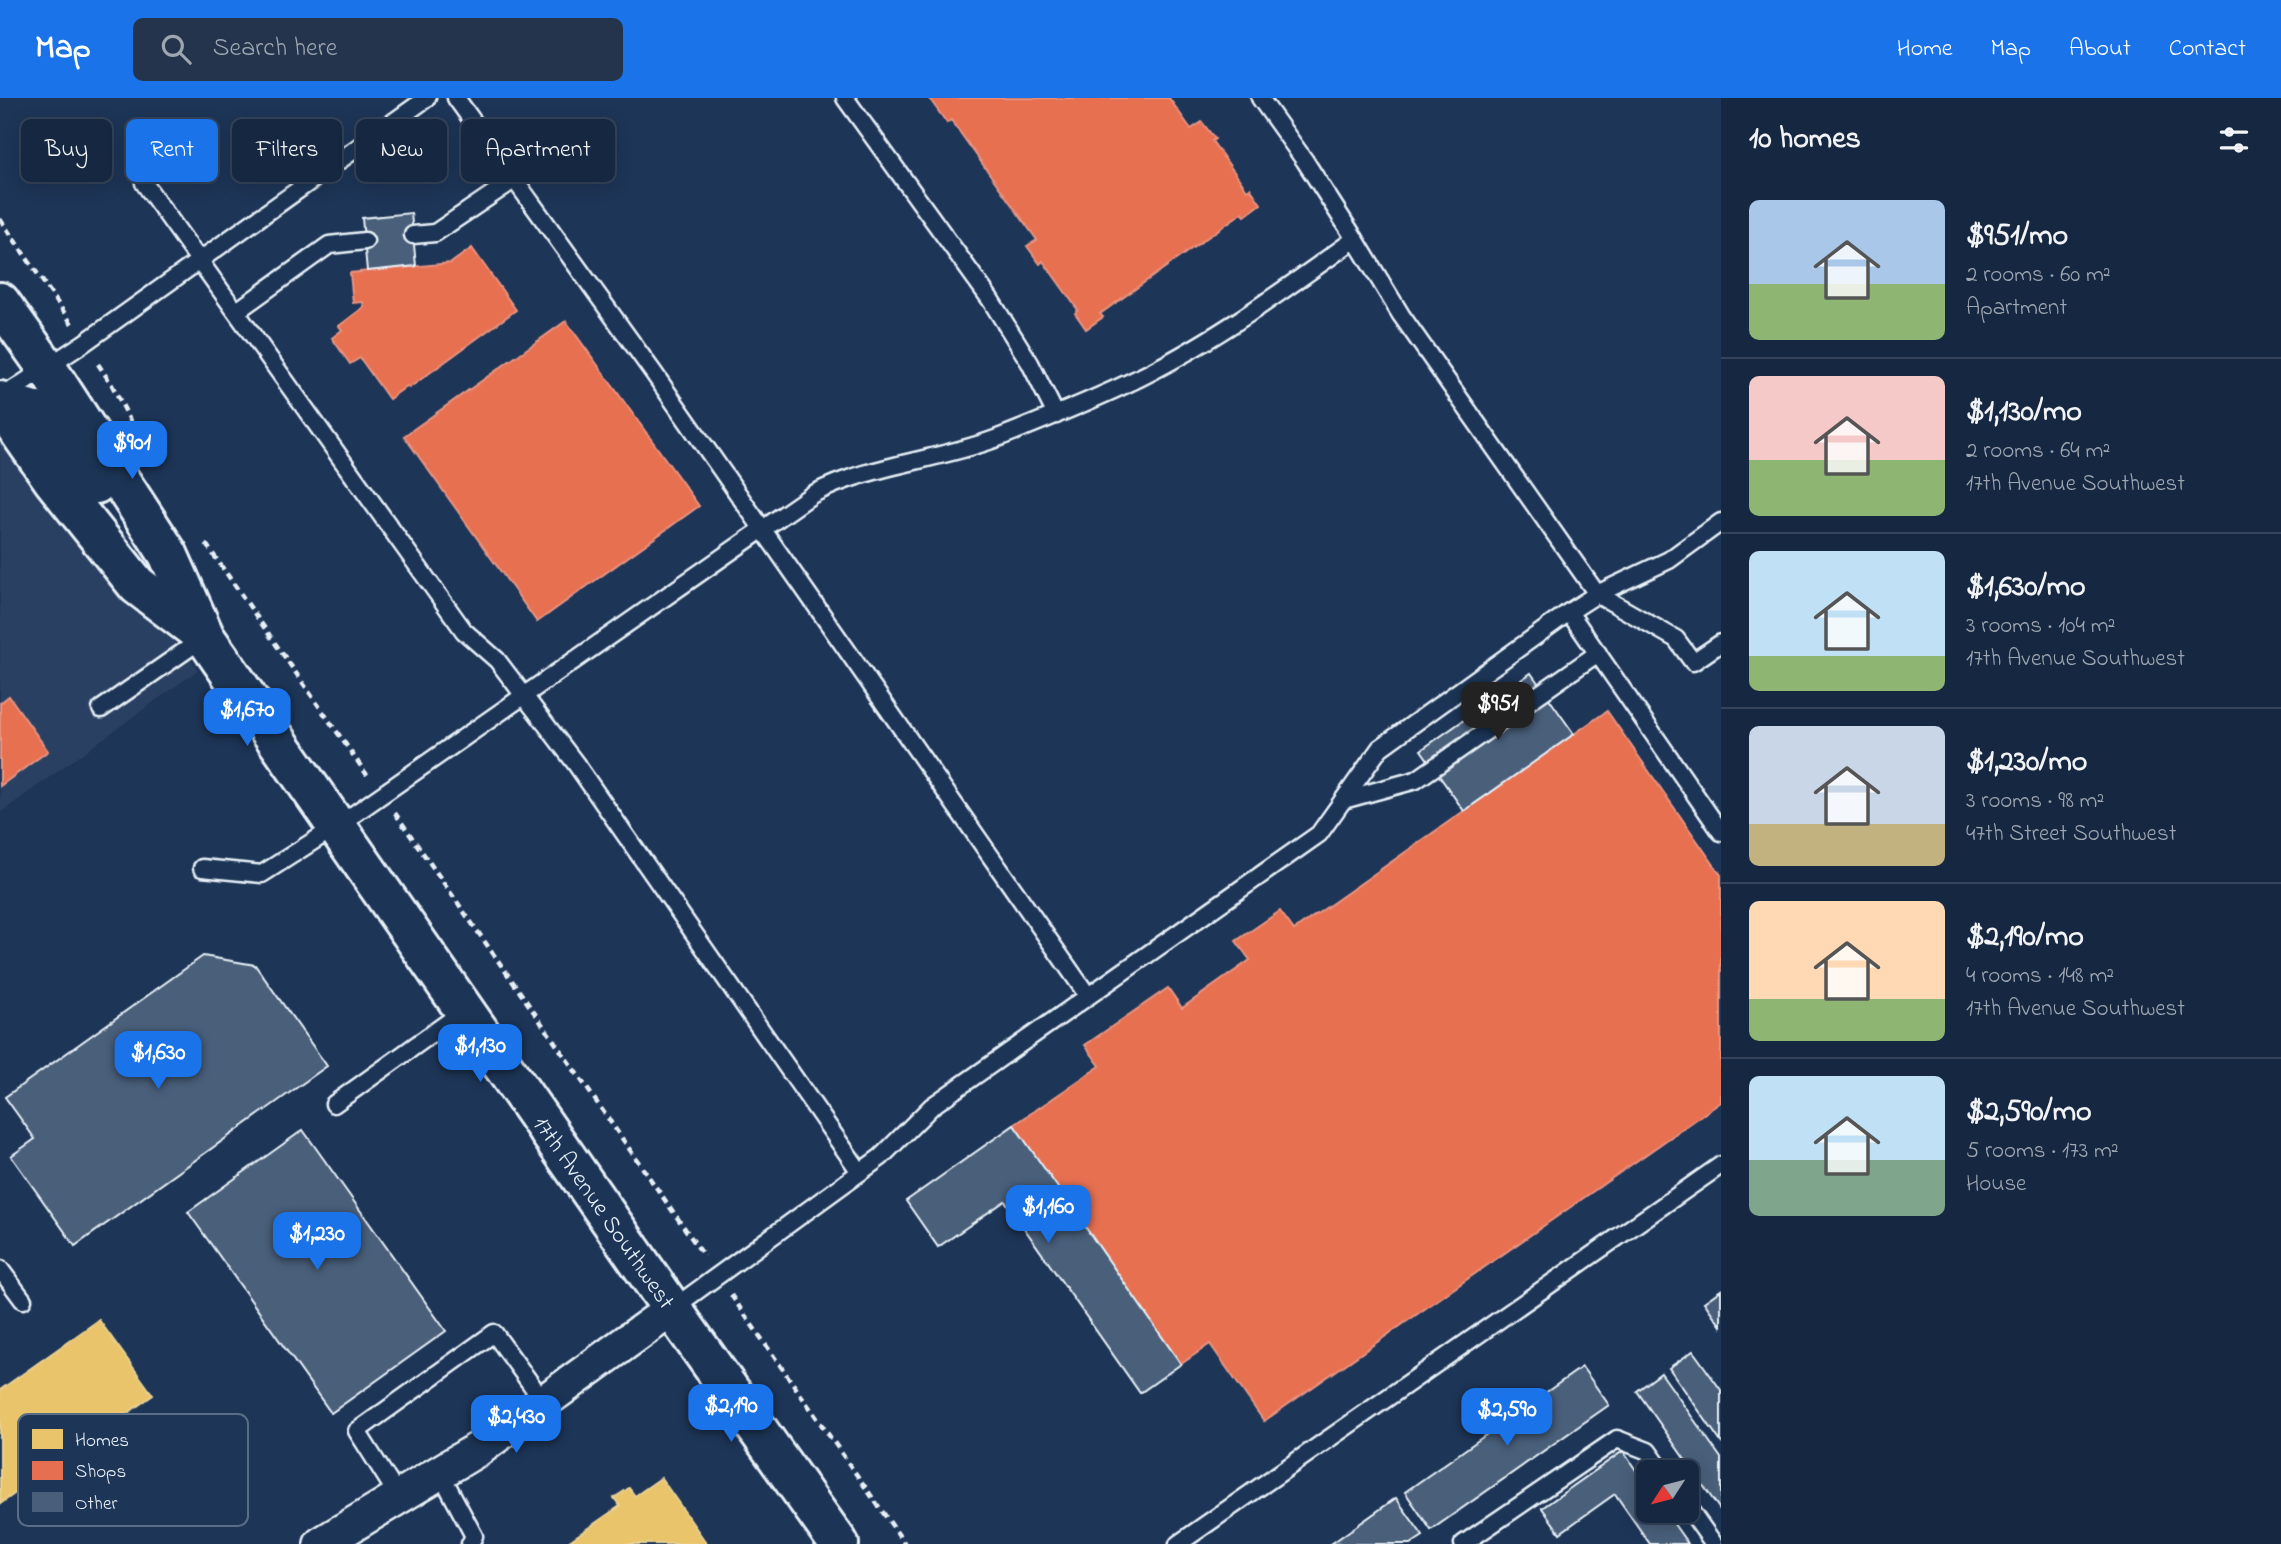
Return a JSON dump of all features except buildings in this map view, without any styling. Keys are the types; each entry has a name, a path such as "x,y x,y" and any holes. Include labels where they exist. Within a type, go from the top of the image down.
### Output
{"street":[{"name":"17th Avenue Southwest","path":"0,302 47,368 168,554 205,637 672,1309 839,1544"},
{"path":"0,401 34,411 51,427 151,554 205,637"},
{"path":"321,1544 480,1448 672,1309"}],"lane":[{"path":"0,401 427,98"},
{"path":"456,98 471,119"},
{"path":"845,98 990,299 1030,363 1056,415"},
{"path":"1260,98 1305,161 1401,315 1597,594 1676,639 1693,662 1721,643"},
{"path":"413,235 435,233 511,182"},
{"path":"517,182 1088,996"},
{"path":"144,183 464,631 498,660 576,764 860,1172"},
{"path":"202,869 262,874 382,795 813,494 840,480 932,458 991,440 1056,415 1143,376 1284,290 1355,239"},
{"path":"237,311 329,244 365,241"},
{"path":"672,1309 881,1157 932,1107 1319,834 1380,748 1569,612 1597,594 1669,560 1721,522"},
{"path":"1569,612 1721,832"},
{"path":"101,709 205,637"},
{"path":"1343,800 1416,780 1598,653"},
{"path":"334,1104 465,1010"},
{"path":"1178,1544 1721,1165"},
{"path":"0,1269 23,1300"},
{"path":"398,1496 357,1431 494,1334 544,1402"},
{"path":"1464,1544 1617,1439 1648,1451 1654,1460"},
{"path":"440,1472 474,1536 470,1544"},
{"path":"1699,1523 1714,1544"}],"path":[{"path":"0,219 47,285"},
{"path":"111,385 140,441"},
{"path":"205,543 905,1544"}],"shaded area":[{"path":"0,394 198,670 0,813"}]}
